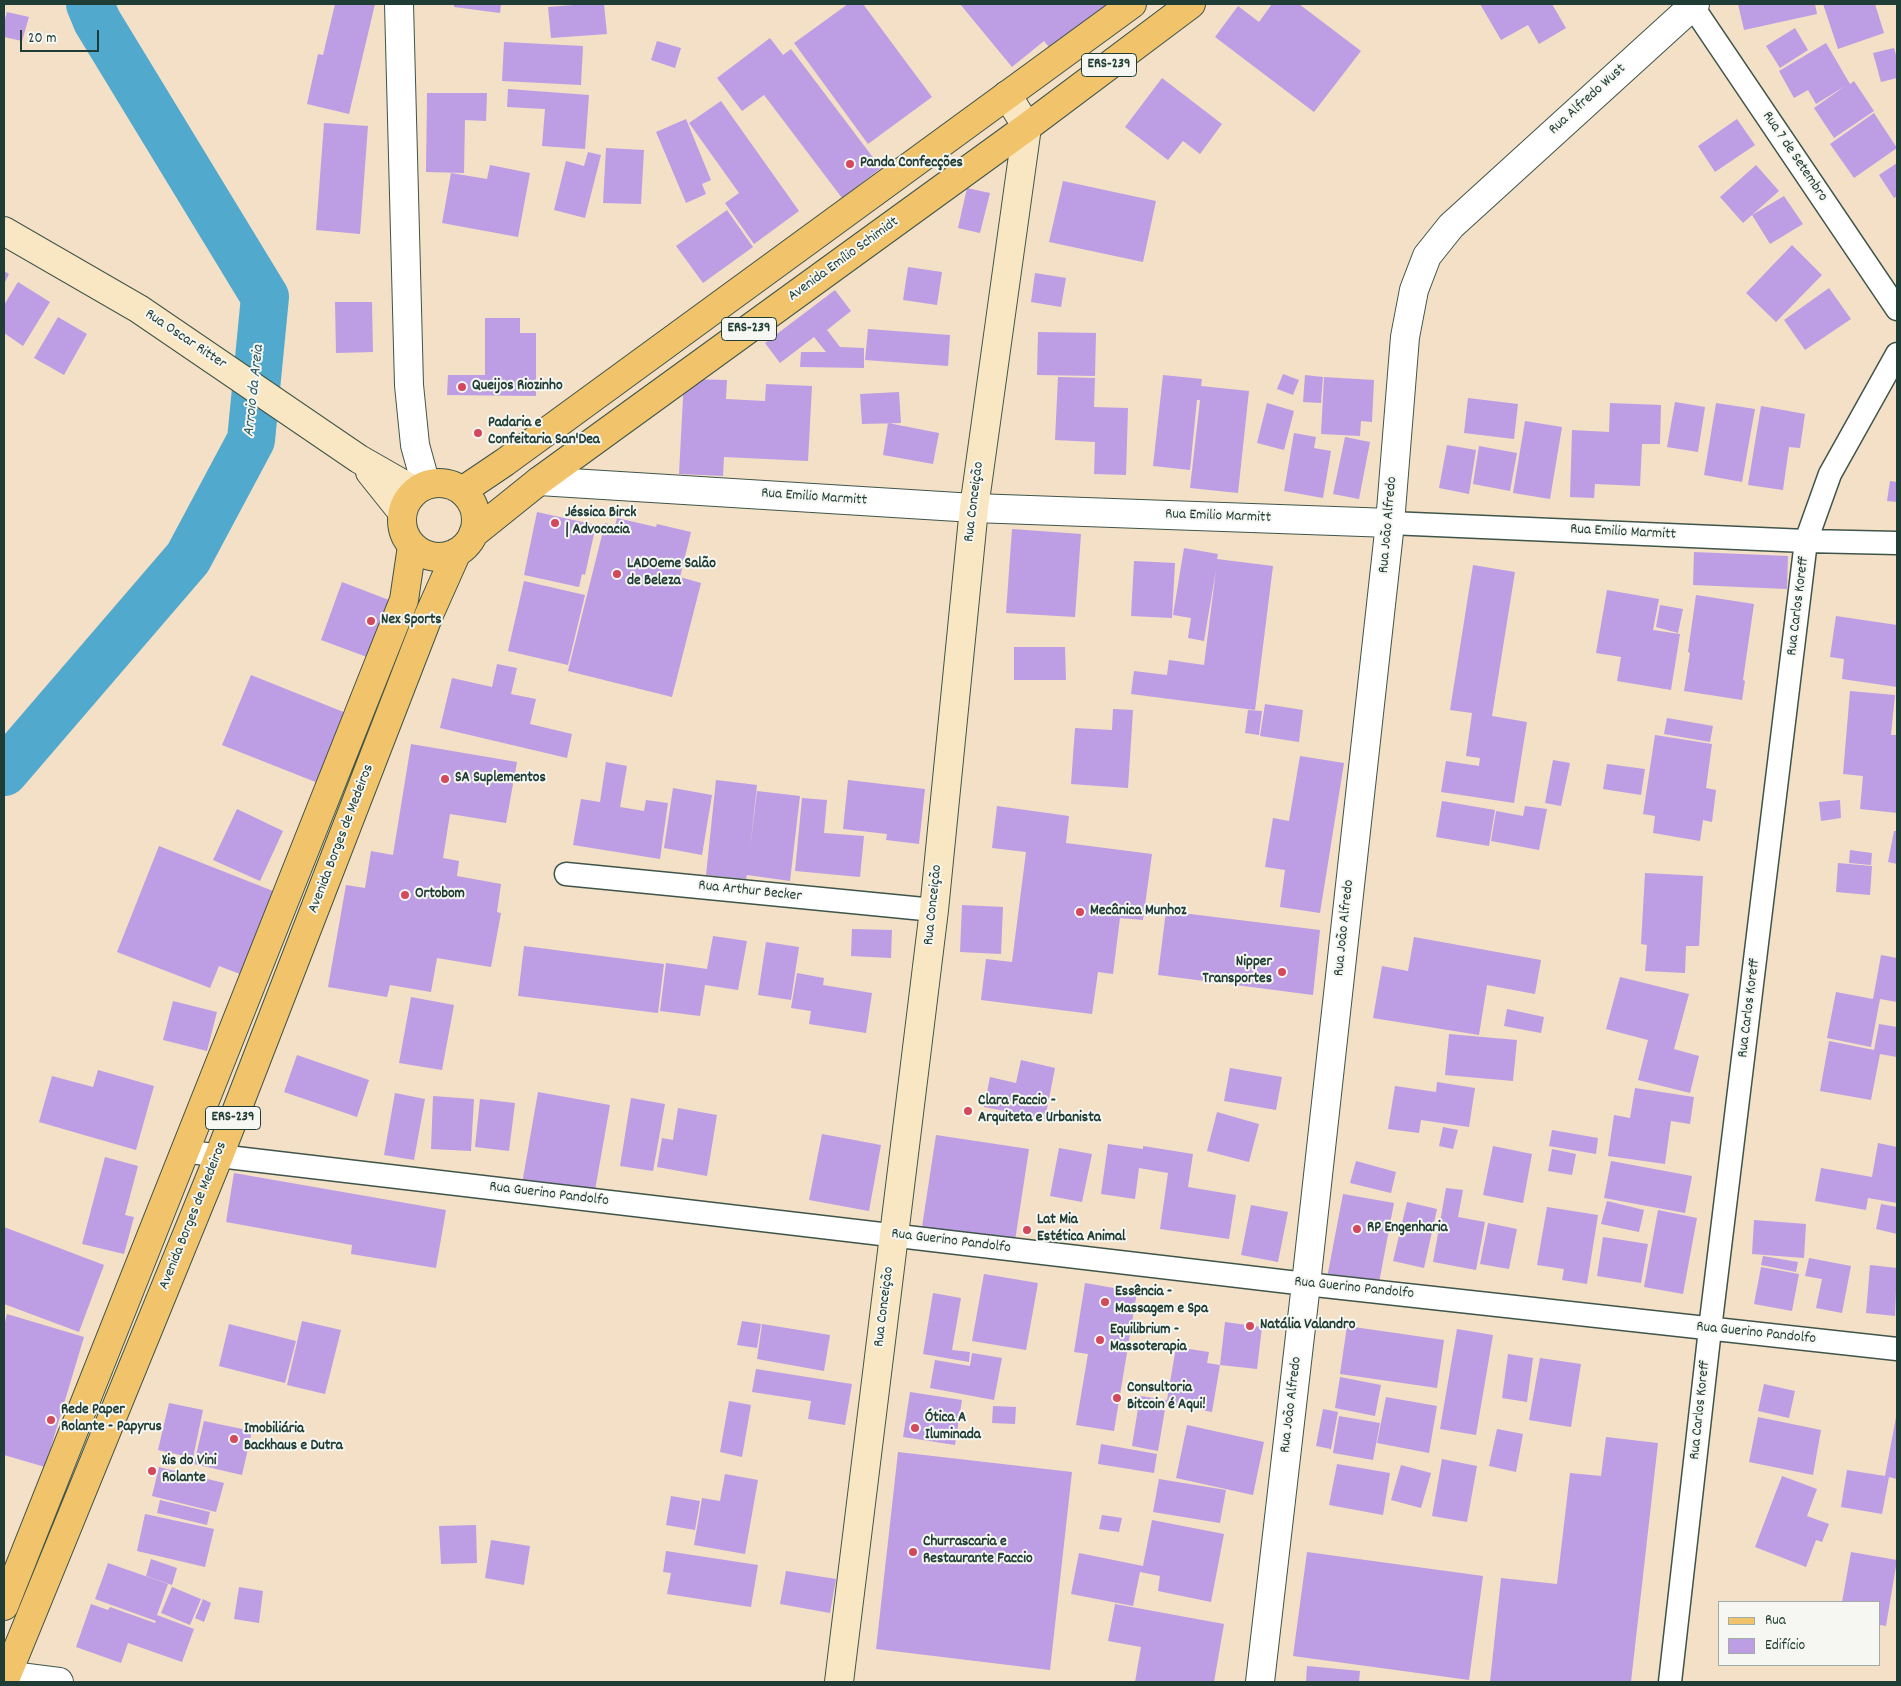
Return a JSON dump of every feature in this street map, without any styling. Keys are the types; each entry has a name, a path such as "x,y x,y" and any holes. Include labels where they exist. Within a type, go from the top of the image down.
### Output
{"main road":[{"name":"ERS-239","path":"462,492 1132,4"},
{"name":"Avenida Emílio Schimidt","path":"465,543 540,481 1027,127 1191,4"},
{"path":"1007,95 1027,127"},
{"name":"Rua Conceição","path":"840,1682 934,910 974,508 1027,127"},
{"name":"Rua Oscar Ritter","path":"4,231 139,309 415,496"},
{"path":"685,330 708,359"},
{"path":"439,483 451,485 462,492 470,500 475,511 476,523 465,543 446,556 422,553 412,546 405,536 402,524 415,496 439,483"},
{"name":"Avenida Borges de Medeiros","path":"5,1678 219,1156 428,617 465,543"},
{"name":"Avenida Borges de Medeiros","path":"4,1606 404,600 412,546"},
{"path":"33,1532 61,1543"}],"street":[{"path":"399,4 409,385 415,445 415,496"},
{"name":"Rua Alfredo Wust","path":"1482,196 1693,4"},
{"name":"Rua 7 de Setembro","path":"1693,4 1897,310"},
{"name":"Rua João Alfredo","path":"1260,1682 1390,523 1405,337 1414,290 1427,256 1450,226 1482,196"},
{"name":"Rua Carlos Koreff","path":"1670,1682 1710,1329 1806,541 1830,474 1897,354"},
{"name":"Rua Emilio Marmitt","path":"540,481 974,508 1897,543"},
{"name":"Rua Arthur Becker","path":"566,874 934,910"},
{"name":"Rua Guerino Pandolfo","path":"185,1151 1306,1284 1897,1349"},
{"path":"5,1678 59,1682"}],"building":[{"path":"335,4 375,4 349,114 307,104 318,54 323,55"},
{"path":"454,4 501,4 500,13 454,7"},
{"path":"604,4 607,34 551,38 548,7"},
{"path":"848,4 863,4 932,97 868,144 794,43"},
{"path":"960,4 1111,4 1052,51 1044,41 1012,67"},
{"path":"1272,4 1299,4 1361,51 1314,112 1215,37 1238,6 1259,22"},
{"path":"1480,4 1552,4 1566,28 1539,44 1528,25 1501,40"},
{"path":"1738,4 1815,4 1817,14 1744,30"},
{"path":"1823,4 1875,4 1884,33 1838,49"},
{"path":"7,12 29,17 22,41 4,37 4,23"},
{"path":"1795,28 1808,50 1780,68 1766,46"},
{"path":"770,38 783,55 791,49 881,168 842,198 764,95 742,111 717,78"},
{"path":"657,41 681,48 675,68 651,60"},
{"path":"504,42 583,46 581,85 502,81"},
{"path":"1826,43 1850,84 1854,81 1874,111 1834,138 1814,108 1845,86 1816,104 1808,90 1794,98 1779,71"},
{"path":"1894,48 1897,59 1897,78 1881,82 1873,53"},
{"path":"1162,78 1222,124 1200,154 1183,141 1168,160 1125,127"},
{"path":"508,89 589,95 585,149 542,146 545,109 507,107"},
{"path":"427,93 487,93 486,121 465,120 464,173 426,172"},
{"path":"721,101 799,211 754,244 725,203 739,193 689,123"},
{"path":"1874,113 1897,148 1854,178 1830,144"},
{"path":"686,119 711,180 702,184 706,194 686,203 656,132"},
{"path":"1737,119 1755,145 1715,172 1698,146"},
{"path":"324,123 368,126 360,234 316,230"},
{"path":"606,148 644,150 641,204 603,203"},
{"path":"588,152 601,155 585,218 554,210 566,161 584,166"},
{"path":"1897,163 1897,196 1894,198 1879,175"},
{"path":"490,165 530,173 518,237 442,223 451,173 487,179"},
{"path":"1756,165 1779,191 1743,223 1720,197"},
{"path":"1063,181 1156,201 1143,262 1049,242"},
{"path":"967,188 990,193 980,233 958,228"},
{"path":"1784,196 1803,224 1770,244 1752,215"},
{"path":"727,210 753,247 703,283 676,246"},
{"path":"1792,245 1822,275 1776,322 1746,293"},
{"path":"908,267 942,272 937,305 903,300"},
{"path":"4,271 9,274 4,284"},
{"path":"1035,273 1066,278 1061,307 1031,302"},
{"path":"18,282 50,302 23,346 4,333 4,305"},
{"path":"1829,288 1851,319 1805,350 1784,320"},
{"path":"835,290 851,311 827,330 840,347 864,348 864,368 800,367 801,352 826,352 814,337 780,363 765,343"},
{"path":"335,302 372,302 373,352 336,353"},
{"path":"58,317 87,334 64,375 34,358"},
{"path":"485,318 520,318 520,333 536,333 536,396 447,395 448,375 485,375"},
{"path":"868,329 950,335 948,366 865,360"},
{"path":"1038,332 1096,333 1095,376 1037,375"},
{"path":"1283,374 1299,380 1293,395 1277,389"},
{"path":"1163,375 1202,379 1201,386 1249,391 1238,493 1190,488 1200,400 1197,400 1190,470 1153,466"},
{"path":"1305,375 1323,377 1321,403 1303,402"},
{"path":"1058,377 1095,378 1094,407 1128,408 1126,475 1094,474 1095,442 1055,440"},
{"path":"1324,377 1374,380 1372,422 1361,421 1360,436 1321,434"},
{"path":"684,379 727,380 726,399 765,401 766,384 812,386 808,461 724,457 723,476 679,474"},
{"path":"899,392 901,423 862,424 860,394"},
{"path":"1468,398 1518,404 1514,439 1464,433"},
{"path":"1675,402 1705,407 1698,452 1667,447"},
{"path":"1267,403 1294,411 1284,450 1257,443"},
{"path":"1610,403 1661,405 1660,444 1642,444 1640,486 1595,484 1594,498 1570,497 1572,430 1609,432"},
{"path":"1716,403 1755,409 1742,482 1704,475"},
{"path":"1761,406 1805,414 1800,448 1789,447 1783,490 1748,485"},
{"path":"1525,421 1562,427 1550,499 1513,493"},
{"path":"888,423 939,433 933,464 883,455"},
{"path":"1294,433 1316,437 1314,448 1331,451 1323,498 1284,491"},
{"path":"1345,437 1370,442 1359,499 1333,494"},
{"path":"1447,445 1476,450 1469,494 1439,488"},
{"path":"1479,446 1517,453 1510,491 1473,484"},
{"path":"1890,481 1897,482 1897,502 1887,501"},
{"path":"537,512 596,525 585,575 582,574 579,587 524,575"},
{"path":"617,518 656,527 657,524 691,532 680,577 701,583 672,697 568,671 605,523 615,526"},
{"path":"1012,529 1081,534 1075,617 1006,613"},
{"path":"1184,548 1218,554 1217,559 1273,566 1255,710 1131,694 1134,671 1167,675 1169,660 1204,665 1216,570 1204,641 1188,638 1191,618 1173,615"},
{"path":"1694,552 1788,556 1787,589 1693,585"},
{"path":"1134,561 1175,563 1172,618 1131,616"},
{"path":"1473,565 1515,572 1492,716 1527,722 1514,803 1441,792 1446,761 1479,766 1480,758 1466,756 1472,713 1450,710"},
{"path":"524,581 585,595 568,665 508,651"},
{"path":"342,582 389,600 367,657 321,640"},
{"path":"1607,590 1659,599 1653,630 1680,634 1671,690 1617,681 1621,657 1596,653"},
{"path":"1696,595 1754,604 1742,700 1684,691"},
{"path":"1660,605 1683,609 1678,633 1656,627"},
{"path":"1836,616 1897,625 1897,687 1842,679 1844,659 1830,657"},
{"path":"1014,647 1065,647 1066,680 1014,680"},
{"path":"497,664 517,668 511,694 536,699 530,724 572,734 567,758 440,728 452,678 492,687"},
{"path":"251,675 346,713 318,783 222,745"},
{"path":"1850,691 1895,695 1891,735 1897,735 1897,813 1860,809 1863,776 1843,774"},
{"path":"1265,704 1303,710 1299,742 1260,736"},
{"path":"1113,709 1133,710 1128,788 1071,784 1075,728 1112,730"},
{"path":"1248,710 1262,711 1259,735 1245,733"},
{"path":"1667,718 1713,726 1710,742 1664,734"},
{"path":"1655,735 1712,744 1706,788 1716,790 1712,822 1703,820 1700,841 1653,833 1655,816 1643,814"},
{"path":"411,744 517,762 506,823 450,814 443,858 459,861 457,876 501,884 497,912 501,913 491,967 437,958 431,992 390,985 387,997 328,987 346,885 365,888 371,851 393,855"},
{"path":"1300,756 1344,763 1320,913 1280,907 1285,870 1265,867 1273,818 1289,821"},
{"path":"1553,760 1570,763 1561,806 1545,803"},
{"path":"606,762 627,766 620,807 644,811 646,800 668,803 660,859 573,845 581,799 600,802"},
{"path":"1607,764 1645,769 1641,795 1603,789"},
{"path":"716,780 757,785 750,849 757,791 800,796 790,881 747,875 746,879 706,875"},
{"path":"848,780 925,789 919,844 886,840 887,834 843,829"},
{"path":"673,788 712,795 702,855 664,848"},
{"path":"802,798 827,800 824,833 864,836 860,877 795,871"},
{"path":"1840,800 1841,818 1821,821 1819,802"},
{"path":"1442,801 1495,810 1489,846 1436,837"},
{"path":"997,806 1069,816 1066,843 1152,854 1143,920 1120,918 1113,974 1098,972 1092,1014 981,1000 986,959 1012,962 1026,852 992,848"},
{"path":"1525,806 1547,809 1539,850 1491,841 1496,811 1523,816"},
{"path":"237,809 283,831 260,881 213,860"},
{"path":"1894,831 1897,831 1897,864 1888,862"},
{"path":"159,846 273,891 240,974 219,966 210,988 117,952"},
{"path":"1850,850 1872,853 1871,865 1849,863"},
{"path":"1838,863 1872,866 1870,895 1836,892"},
{"path":"1645,873 1703,876 1699,946 1686,946 1685,973 1645,971 1647,945 1641,944"},
{"path":"962,905 1003,907 1001,954 960,952"},
{"path":"1166,911 1320,930 1313,995 1158,975"},
{"path":"852,929 892,930 891,958 851,956"},
{"path":"713,936 747,941 738,990 705,985 700,1016 660,1011 666,963 707,969"},
{"path":"1414,937 1541,960 1535,994 1487,985 1479,1035 1373,1018 1382,966 1408,971"},
{"path":"766,942 799,947 791,1000 758,995"},
{"path":"524,946 664,964 658,1013 518,996"},
{"path":"1881,955 1897,958 1897,1002 1880,999 1871,1047 1827,1038 1836,992 1873,999"},
{"path":"797,973 824,978 823,985 872,993 866,1033 809,1024 811,1011 791,1008"},
{"path":"1620,977 1689,994 1674,1049 1699,1056 1690,1093 1638,1080 1648,1040 1606,1029"},
{"path":"411,997 454,1005 442,1070 399,1063"},
{"path":"173,1001 217,1012 207,1051 163,1040"},
{"path":"1507,1009 1544,1017 1541,1033 1504,1026"},
{"path":"1879,1024 1897,1027 1897,1057 1880,1054 1871,1100 1820,1091 1829,1041 1874,1050"},
{"path":"1449,1034 1517,1040 1513,1081 1445,1075"},
{"path":"297,1055 369,1080 357,1117 284,1092"},
{"path":"1021,1060 1055,1068 1045,1119 984,1107 990,1077 1016,1083"},
{"path":"1230,1068 1282,1077 1276,1110 1224,1101"},
{"path":"98,1070 154,1086 136,1150 39,1122 52,1076 93,1087"},
{"path":"1437,1082 1475,1088 1469,1127 1421,1120 1419,1133 1388,1129 1395,1086 1436,1092"},
{"path":"1635,1088 1694,1097 1690,1124 1671,1121 1665,1164 1608,1156 1614,1115 1630,1118"},
{"path":"538,1092 610,1105 594,1196 522,1184"},
{"path":"395,1093 425,1099 414,1160 384,1155"},
{"path":"433,1096 474,1099 471,1151 431,1149"},
{"path":"631,1098 665,1104 653,1171 620,1166"},
{"path":"480,1099 515,1103 509,1151 475,1147"},
{"path":"678,1108 717,1115 707,1176 657,1167 662,1138 673,1140"},
{"path":"1217,1112 1259,1124 1249,1162 1207,1151"},
{"path":"1443,1127 1458,1130 1453,1149 1439,1146"},
{"path":"1552,1130 1598,1138 1596,1154 1549,1146"},
{"path":"822,1134 881,1145 869,1211 809,1200"},
{"path":"936,1135 1029,1149 1015,1241 922,1227"},
{"path":"1878,1143 1897,1147 1897,1203 1868,1198 1866,1210 1815,1201 1821,1168 1872,1177"},
{"path":"1108,1144 1143,1149 1143,1146 1193,1154 1188,1187 1236,1195 1229,1239 1160,1229 1168,1173 1139,1168 1135,1199 1101,1194"},
{"path":"1493,1146 1532,1154 1523,1203 1483,1195"},
{"path":"1059,1148 1092,1154 1082,1202 1050,1196"},
{"path":"1552,1149 1576,1154 1572,1175 1548,1171"},
{"path":"105,1157 138,1166 125,1215 134,1217 124,1254 82,1244"},
{"path":"1356,1161 1396,1172 1391,1193 1350,1183"},
{"path":"1611,1161 1692,1176 1685,1213 1604,1198"},
{"path":"234,1173 446,1210 436,1268 351,1254 352,1245 226,1222"},
{"path":"1446,1188 1463,1190 1458,1217 1485,1222 1476,1270 1433,1262"},
{"path":"1343,1194 1394,1203 1378,1288 1327,1278"},
{"path":"1607,1201 1644,1210 1639,1232 1601,1224"},
{"path":"1407,1202 1437,1209 1424,1268 1393,1261"},
{"path":"1881,1204 1897,1207 1897,1234 1876,1229"},
{"path":"1251,1205 1288,1212 1278,1262 1241,1255"},
{"path":"1547,1207 1598,1215 1587,1284 1562,1280 1564,1269 1537,1265"},
{"path":"1658,1210 1697,1218 1683,1294 1644,1287"},
{"path":"1754,1220 1806,1224 1804,1258 1752,1254"},
{"path":"1488,1223 1517,1229 1509,1269 1480,1264"},
{"path":"4,1227 104,1265 79,1332 4,1304"},
{"path":"1603,1237 1648,1244 1641,1283 1597,1276"},
{"path":"1763,1256 1798,1262 1796,1272 1761,1265"},
{"path":"1809,1258 1851,1266 1842,1313 1816,1308 1822,1279 1805,1276"},
{"path":"1870,1265 1897,1268 1895,1316 1866,1313"},
{"path":"1761,1267 1799,1274 1792,1311 1754,1304"},
{"path":"984,1274 1038,1283 1026,1350 972,1341"},
{"path":"1085,1283 1137,1292 1114,1431 1076,1425 1088,1354 1074,1352"},
{"path":"933,1293 961,1298 952,1350 970,1352 969,1362 923,1354"},
{"path":"7,1314 84,1337 45,1467 4,1455 4,1326"},
{"path":"302,1321 341,1330 325,1394 287,1385"},
{"path":"742,1321 761,1324 757,1348 737,1345"},
{"path":"1225,1322 1262,1327 1257,1369 1220,1365"},
{"path":"229,1324 296,1341 285,1383 219,1366"},
{"path":"762,1324 830,1335 824,1371 757,1359"},
{"path":"1347,1326 1444,1340 1437,1388 1340,1374"},
{"path":"1457,1329 1493,1335 1476,1435 1440,1429"},
{"path":"1176,1347 1209,1352 1207,1363 1220,1365 1212,1412 1166,1403 1158,1451 1132,1446 1140,1396 1167,1400"},
{"path":"972,1353 1002,1358 994,1400 930,1388 935,1360 970,1366"},
{"path":"1508,1354 1533,1358 1527,1402 1502,1398"},
{"path":"1540,1358 1581,1364 1571,1427 1529,1420"},
{"path":"756,1369 852,1384 845,1425 808,1419 811,1401 752,1392"},
{"path":"1340,1377 1381,1385 1375,1416 1335,1408"},
{"path":"1764,1384 1795,1391 1789,1418 1758,1411"},
{"path":"910,1392 962,1400 955,1445 903,1437"},
{"path":"1386,1397 1437,1406 1429,1453 1377,1443"},
{"path":"729,1401 751,1405 742,1457 720,1452"},
{"path":"169,1403 203,1410 193,1458 158,1450"},
{"path":"993,1406 1016,1407 1015,1424 992,1423"},
{"path":"1323,1409 1338,1412 1331,1449 1316,1446"},
{"path":"1339,1416 1380,1423 1373,1460 1333,1453"},
{"path":"1758,1417 1821,1430 1813,1475 1749,1462"},
{"path":"1896,1417 1897,1479 1889,1477 1882,1514 1841,1507 1847,1470 1885,1476"},
{"path":"204,1421 252,1431 242,1475 194,1464"},
{"path":"1187,1425 1264,1442 1253,1495 1176,1478"},
{"path":"1497,1429 1523,1434 1516,1472 1489,1466"},
{"path":"1606,1437 1658,1443 1631,1682 1490,1682 1501,1578 1557,1584 1570,1473 1601,1476"},
{"path":"1101,1444 1157,1454 1154,1473 1098,1464"},
{"path":"898,1452 1072,1472 1050,1670 876,1649"},
{"path":"1442,1459 1477,1466 1467,1522 1432,1516"},
{"path":"1337,1464 1390,1473 1383,1515 1329,1505"},
{"path":"1401,1465 1431,1473 1421,1508 1391,1500"},
{"path":"159,1467 224,1483 216,1512 152,1496"},
{"path":"725,1474 758,1480 745,1554 694,1545 702,1498 720,1501"},
{"path":"1782,1476 1817,1489 1807,1516 1829,1524 1822,1542 1816,1540 1806,1567 1755,1547"},
{"path":"1159,1479 1226,1490 1220,1523 1153,1512"},
{"path":"671,1496 700,1501 695,1530 666,1525"},
{"path":"160,1500 210,1512 207,1525 157,1513"},
{"path":"145,1514 214,1529 205,1567 137,1551"},
{"path":"1102,1515 1122,1518 1119,1532 1099,1529"},
{"path":"1152,1520 1224,1534 1211,1602 1158,1591 1160,1576 1140,1572 1133,1606 1071,1594 1079,1553 1143,1566"},
{"path":"476,1525 477,1563 441,1564 439,1526"},
{"path":"491,1540 530,1546 524,1585 485,1578"},
{"path":"666,1551 758,1565 751,1607 667,1594 671,1573 663,1572"},
{"path":"1307,1552 1483,1576 1469,1680 1293,1656"},
{"path":"1851,1552 1897,1560 1886,1626 1881,1625 1881,1601 1842,1601"},
{"path":"151,1559 177,1568 172,1585 146,1576"},
{"path":"108,1563 168,1584 157,1615 194,1629 182,1662 128,1643 121,1663 76,1647 91,1604 108,1610 110,1607 155,1623 156,1621 95,1599"},
{"path":"786,1571 836,1579 830,1613 780,1604"},
{"path":"172,1587 201,1599 190,1625 161,1613"},
{"path":"239,1587 263,1591 259,1623 234,1619"},
{"path":"203,1599 211,1603 204,1622 195,1618"},
{"path":"1115,1604 1224,1624 1214,1682 1135,1682 1141,1647 1108,1641"},
{"path":"1307,1666 1360,1671 1359,1682 1306,1682"}],"waterway":[{"name":"Arroio da Areia","path":"4,772 188,558 251,440 265,297 97,21 90,4"}],"place":[{"name":"Panda Confecções","path":"850,164"},
{"name":"Queijos Riozinho","path":"462,387"},
{"name":"Padaria e Confeitaria San'Dea","path":"478,433"},
{"name":"Jéssica Birck | Advocacia","path":"555,523"},
{"name":"LADOeme Salão de Beleza","path":"617,574"},
{"name":"Nex Sports","path":"371,621"},
{"name":"SA Suplementos","path":"445,779"},
{"name":"Ortobom","path":"405,895"},
{"name":"Mecânica Munhoz","path":"1080,912"},
{"name":"Nipper Transportes","path":"1282,972"},
{"name":"Clara Faccio - Arquiteta e Urbanista","path":"968,1111"},
{"name":"RP Engenharia","path":"1357,1229"},
{"name":"Lat Mia Estética Animal","path":"1027,1230"},
{"name":"Essência - Massagem e Spa","path":"1105,1302"},
{"name":"Natália Valandro","path":"1250,1326"},
{"name":"Equilibrium - Massoterapia","path":"1100,1340"},
{"name":"Consultoria Bitcoin é Aqui!","path":"1117,1398"},
{"name":"Rede Paper Rolante - Papyrus","path":"51,1420"},
{"name":"Ótica A Iluminada","path":"915,1428"},
{"name":"Imobiliária Backhaus e Dutra","path":"234,1439"},
{"name":"Xis do Vini Rolante","path":"152,1471"},
{"name":"Churrascaria e Restaurante Faccio","path":"913,1552"}]}
